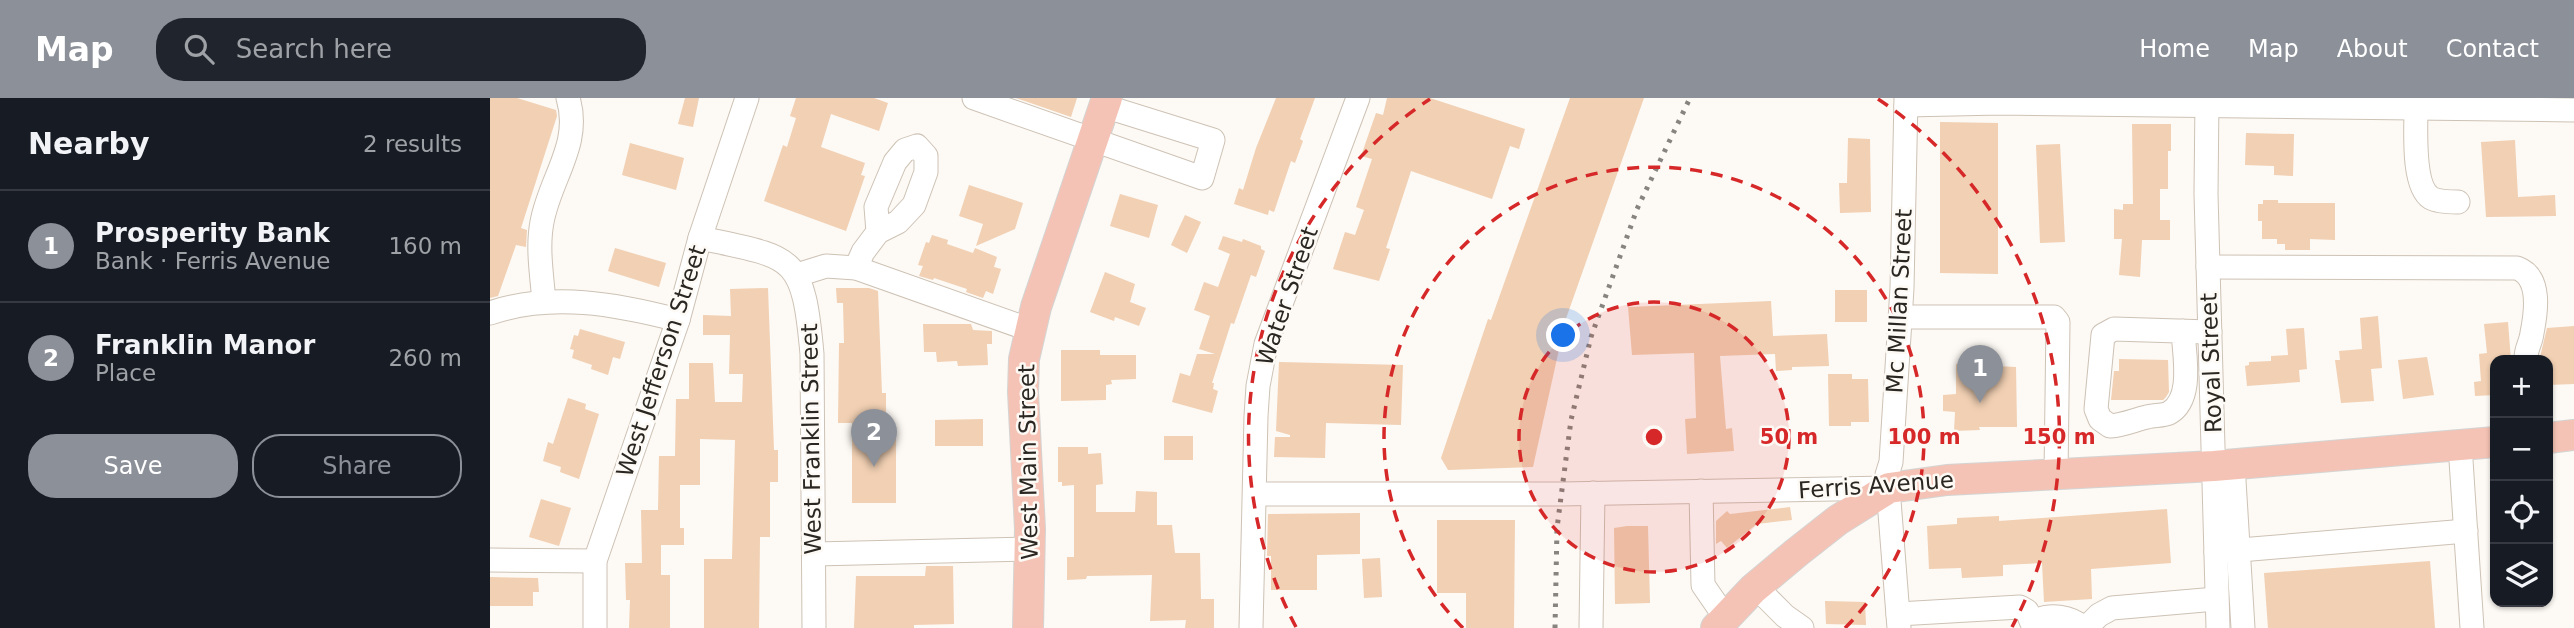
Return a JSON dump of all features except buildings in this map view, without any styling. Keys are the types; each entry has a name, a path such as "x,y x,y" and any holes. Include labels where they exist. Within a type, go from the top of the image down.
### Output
{"main road":[{"name":"West Main Street","path":"1028,628 1029,549 1024,359 1036,307 1105,102"},
{"path":"2553,437 2574,435"},
{"name":"Ferris Avenue","path":"1889,488 1947,480 2223,465 2490,442"},
{"path":"1718,624 1756,587 1838,520 1889,488"}],"street":[{"path":"544,302 539,250 542,220 572,134 568,98"},
{"name":"West Jefferson Street","path":"595,628 595,561 678,320 700,238 747,98"},
{"path":"974,98 1202,178 1213,140 1105,102"},
{"name":"Water Street","path":"1251,628 1258,386 1266,344 1358,98"},
{"path":"1906,101 2207,102 2574,110"},
{"name":"Mc Millan Street","path":"1898,621 1887,475 1891,462 1900,317 1906,101"},
{"name":"Royal Street","path":"2207,102 2212,392 2223,465 2227,551 2216,599 2218,628"},
{"path":"2416,108 2418,174 2422,190 2433,200 2458,202"},
{"path":"856,268 863,252 878,232"},
{"path":"700,238 765,252 783,260 797,275 826,266 856,268 1031,330"},
{"path":"2208,267 2517,268 2525,271 2531,279 2536,297 2532,335 2525,355"},
{"name":"West Franklin Street","path":"797,275 809,314 812,354 814,628"},
{"path":"490,313 544,302 580,301 635,309 678,320"},
{"path":"1900,317 2056,319 2056,475"},
{"path":"2183,331 2185,394 2168,413 2124,425 2110,426 2100,419 2096,409 2103,335 2114,329 2183,331 2210,332"},
{"path":"2185,394 2212,392"},
{"path":"2460,445 2472,628"},
{"name":"Ferris Avenue","path":"1255,494 1593,493 1889,488"},
{"path":"1701,491 1703,586 1718,624"},
{"path":"1591,628 1593,493"},
{"path":"2243,628 2227,551 2466,531"},
{"path":"815,554 1029,549"},
{"path":"490,560 595,561"},
{"path":"1756,587 1785,616 1802,628"},
{"path":"1898,621 2020,607 2027,611 2034,625 2041,618 2060,617 2075,620 2085,628 2099,615 2112,608 2216,599"}],"railway":[{"path":"1555,628 1557,528 1571,420 1591,337 1637,209 1690,98"}],"place":[{"name":"Prosperity Bank","path":"1980,403"},
{"name":"Franklin Manor","path":"874,467"}]}
